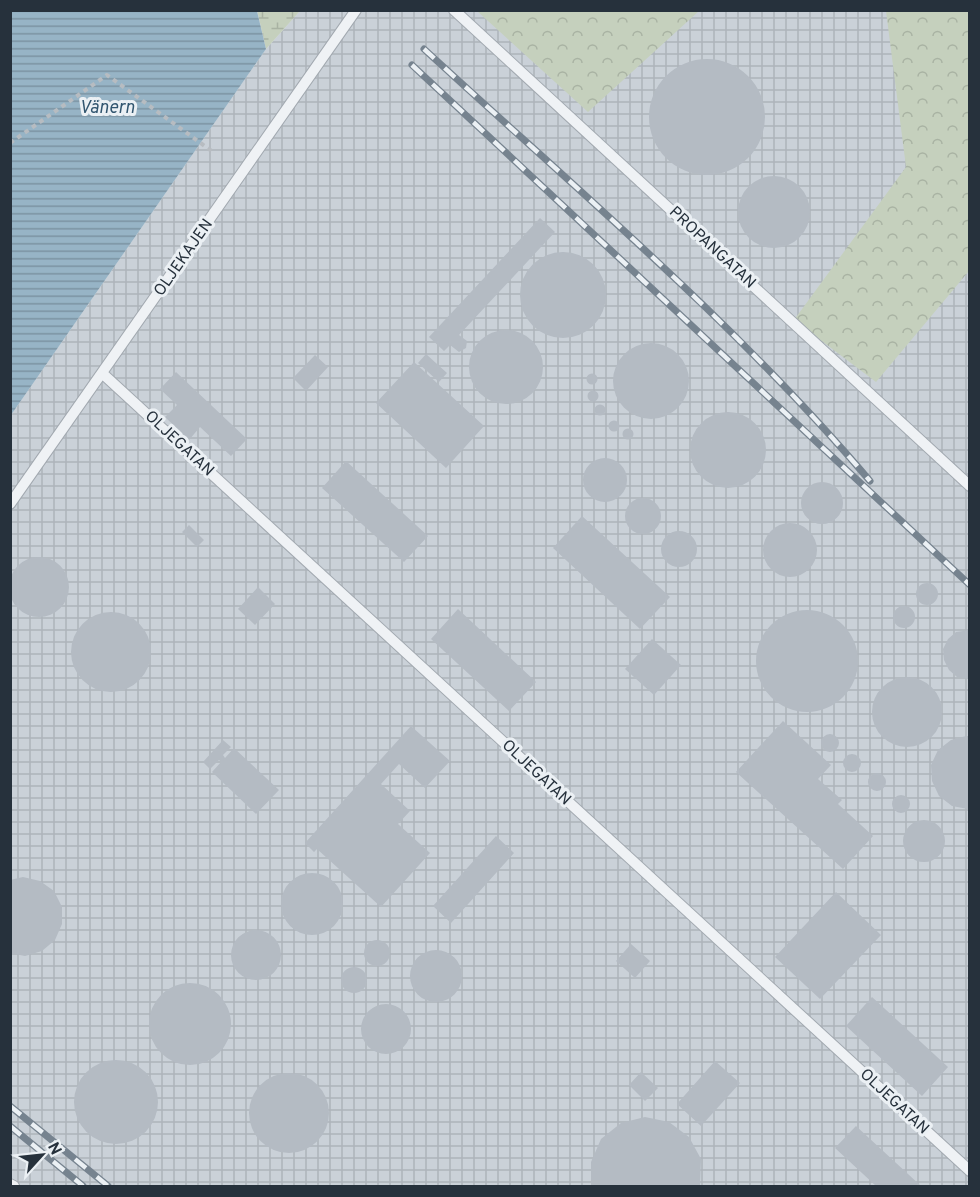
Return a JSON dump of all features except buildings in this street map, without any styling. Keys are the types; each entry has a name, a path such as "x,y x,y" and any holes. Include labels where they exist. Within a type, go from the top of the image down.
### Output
{"lane":[{"name":"OLJEKAJEN","path":"10,504 356,10"},
{"name":"PROPANGATAN","path":"454,10 969,486"},
{"name":"OLJEGATAN","path":"103,374 969,1171"},
{"path":"10,1184 14,1186"}],"path":[{"path":"10,143 107,75 213,152"}],"shaded area":[{"path":"300,11 969,11 969,1186 11,1186 11,415 266,49"}],"green space":[{"path":"257,10 300,10 300,11 266,49"},
{"path":"477,11 699,11 588,112"},
{"path":"886,11 969,11 969,271 876,382 794,320 906,167"}],"water":[{"name":"Vänern","path":"11,10 257,11 266,49 11,415"}],"railway":[{"path":"424,49 654,258 710,312 819,423 870,481"},
{"path":"412,65 970,585"},
{"path":"10,1106 108,1186"},
{"path":"10,1126 83,1186"}]}
